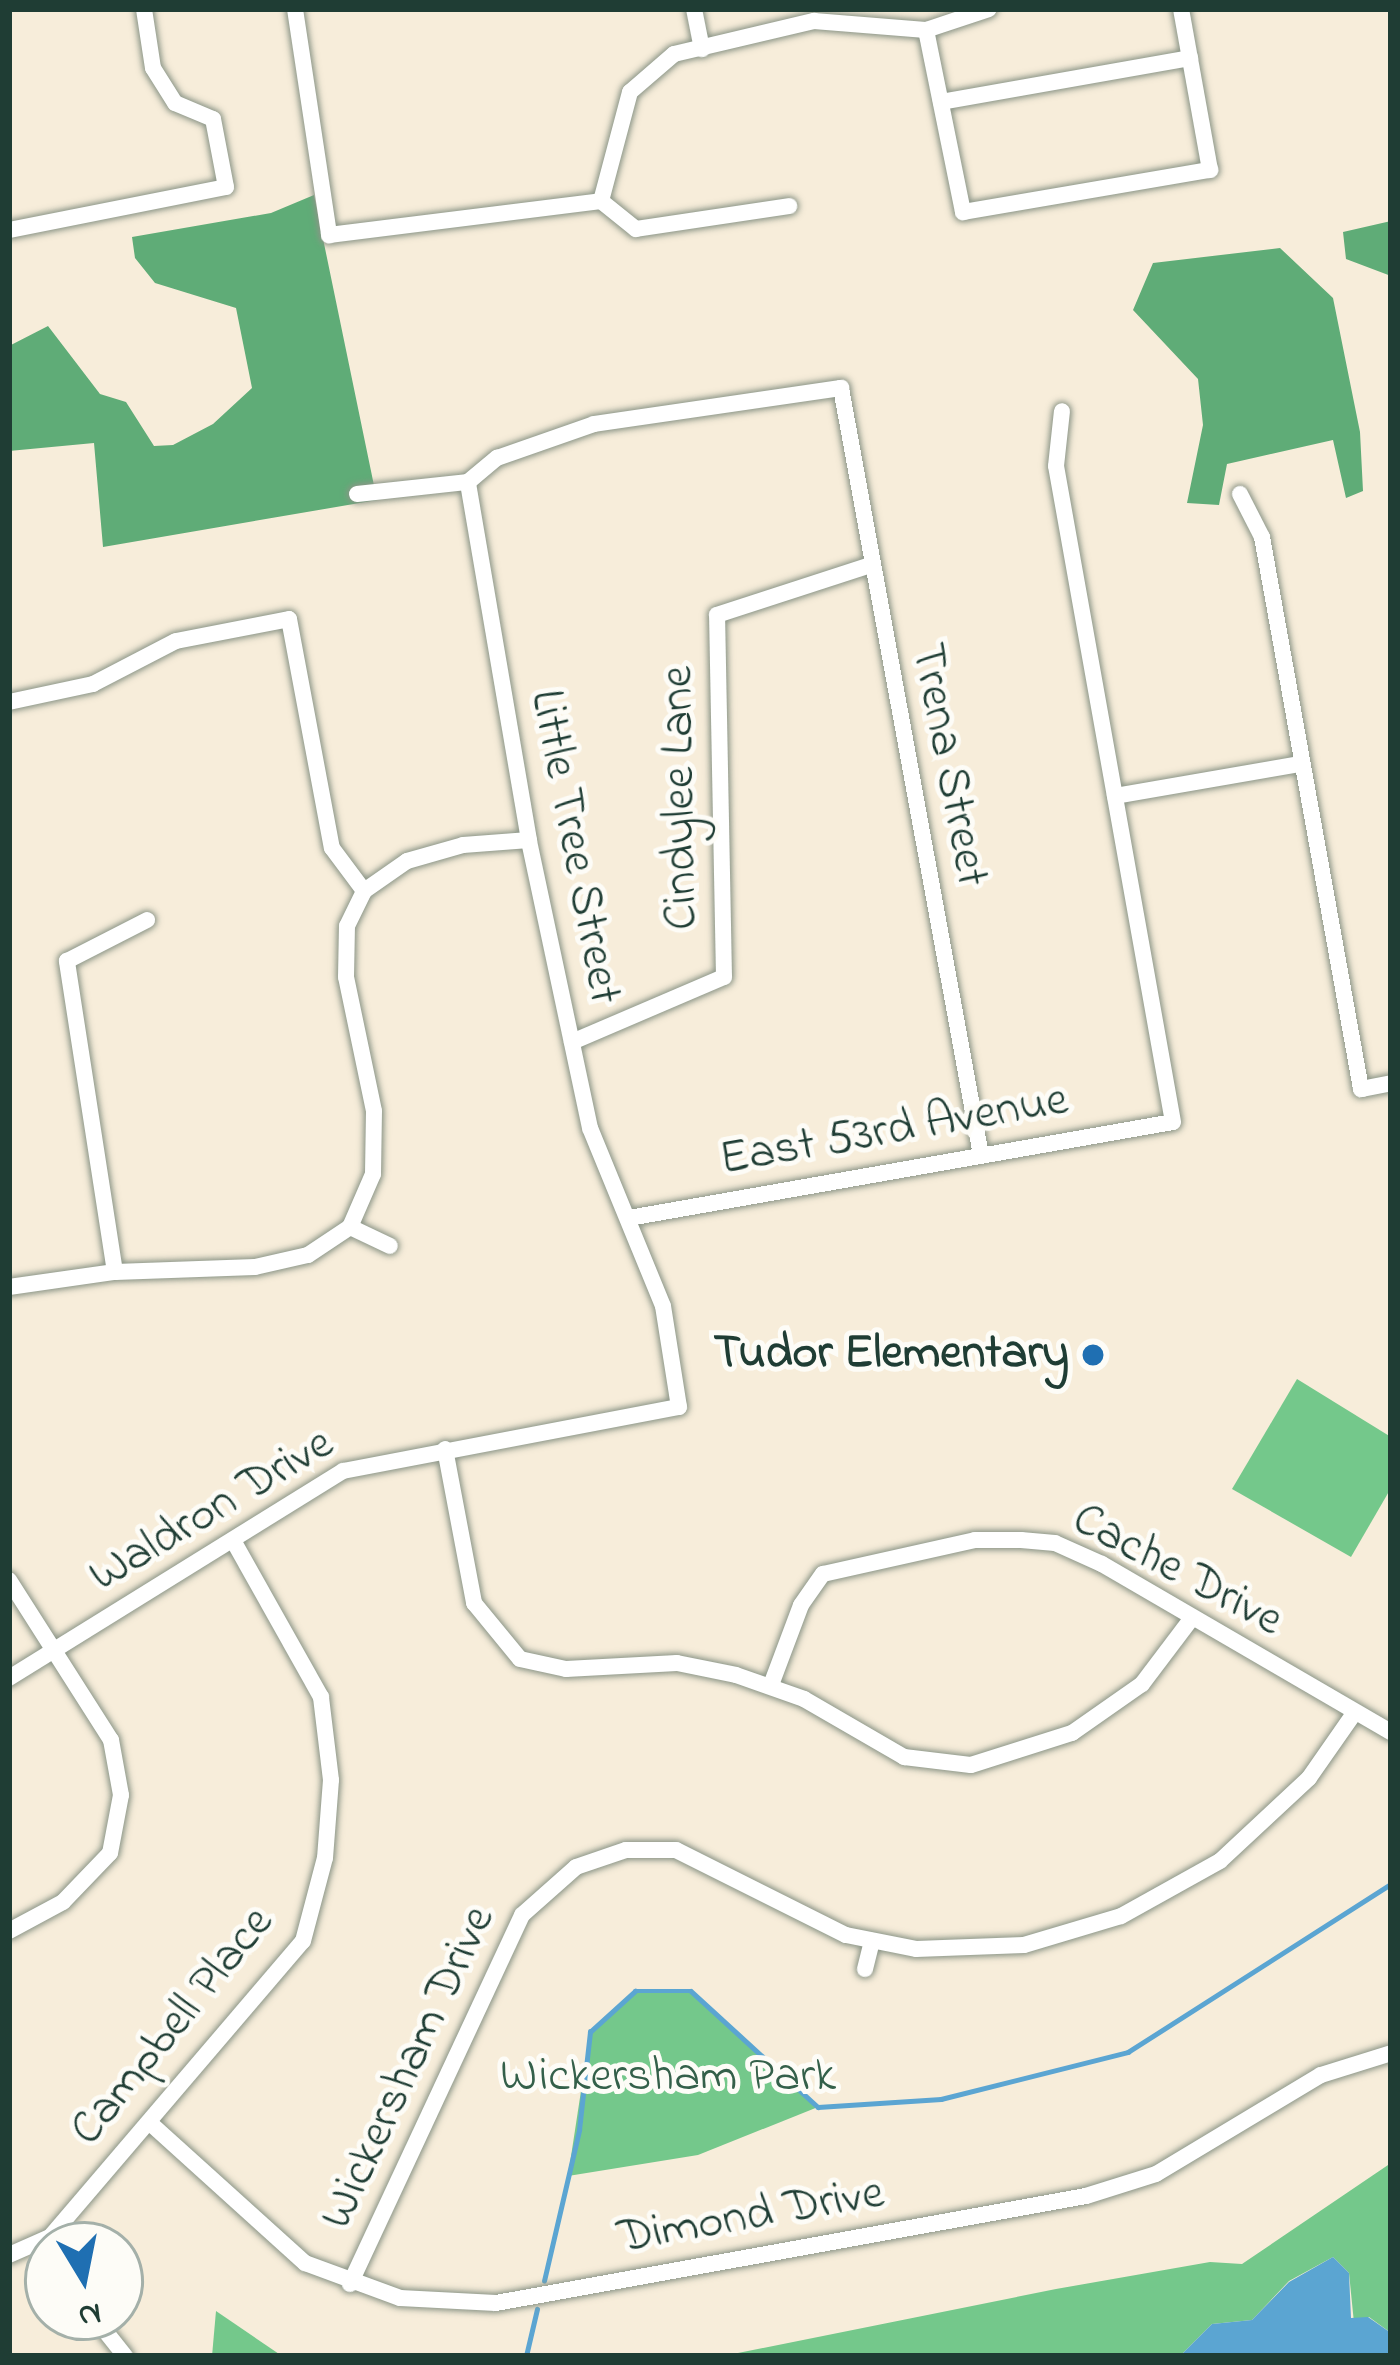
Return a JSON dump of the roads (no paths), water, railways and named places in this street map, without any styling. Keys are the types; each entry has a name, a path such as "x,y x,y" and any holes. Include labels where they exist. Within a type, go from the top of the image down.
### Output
{"street":[{"path":"9,230 226,187 214,119 175,103 153,68 144,9"},
{"path":"295,9 329,235 601,201 636,229 789,206"},
{"path":"694,9 703,49"},
{"path":"601,201 630,92 674,54 814,21 926,30 988,9"},
{"path":"926,30 963,212 1210,170 1180,9"},
{"path":"941,102 1190,58"},
{"name":"Trena Street","path":"468,482 497,458 594,424 841,388 981,1155"},
{"path":"1062,411 1056,466 1115,796 1301,764"},
{"path":"357,494 468,482"},
{"name":"Little Tree Street","path":"468,482 529,840 590,1128 663,1306 679,1407"},
{"path":"1240,494 1262,537 1361,1089 1391,1083"},
{"name":"Cindylee Lane","path":"572,1042 724,977 717,615 872,566"},
{"path":"9,702 93,685 176,641 289,619 332,848 364,891"},
{"name":"East 53rd Avenue","path":"629,1218 1173,1122 1115,796"},
{"path":"9,1287 115,1272 255,1267 308,1255 350,1227 374,1174 374,1111 346,977 347,926 364,891 407,862 463,845 529,840"},
{"path":"115,1272 67,961 147,920"},
{"path":"350,1227 390,1246"},
{"name":"Waldron Drive","path":"9,1678 343,1471 679,1407"},
{"path":"445,1449 474,1603 520,1669 677,1663 771,1685 882,1749 971,1765 1052,1743 1107,1712 1172,1653 1192,1618"},
{"name":"Cache Drive","path":"771,1685 801,1605 823,1574 975,1540 1055,1543 1391,1732"},
{"name":"Campbell Place","path":"69,2221 303,1942 325,1858 331,1780 322,1696 234,1542"},
{"path":"9,1580 112,1740 122,1796 110,1853 63,1902 9,1931"},
{"name":"Wickersham Drive","path":"350,2284 522,1915 557,1878 626,1850 676,1850 724,1869 804,1919 872,1941 987,1952 1087,1929 1154,1901 1220,1861 1274,1815 1355,1712"},
{"path":"865,1969 872,1941"},
{"name":"Dimond Drive","path":"150,2123 262,2229 350,2284 400,2298 496,2303 1085,2196 1156,2174 1321,2075 1391,2054"}],"water":[{"path":"1333,2257 1349,2273 1351,2318 1368,2317 1391,2333 1391,2356 1180,2356 1212,2324 1252,2320 1289,2282"}],"waterway":[{"path":"544,2281 579,2130 590,2032 635,1991 691,1991 818,2107 941,2099 1128,2052 1391,1884"},
{"path":"526,2356 537,2309"}],"place":[{"name":"Tudor Elementary","path":"1093,1355"}],"park label":[{"name":"Wickersham Park","path":"668,2078"}]}
